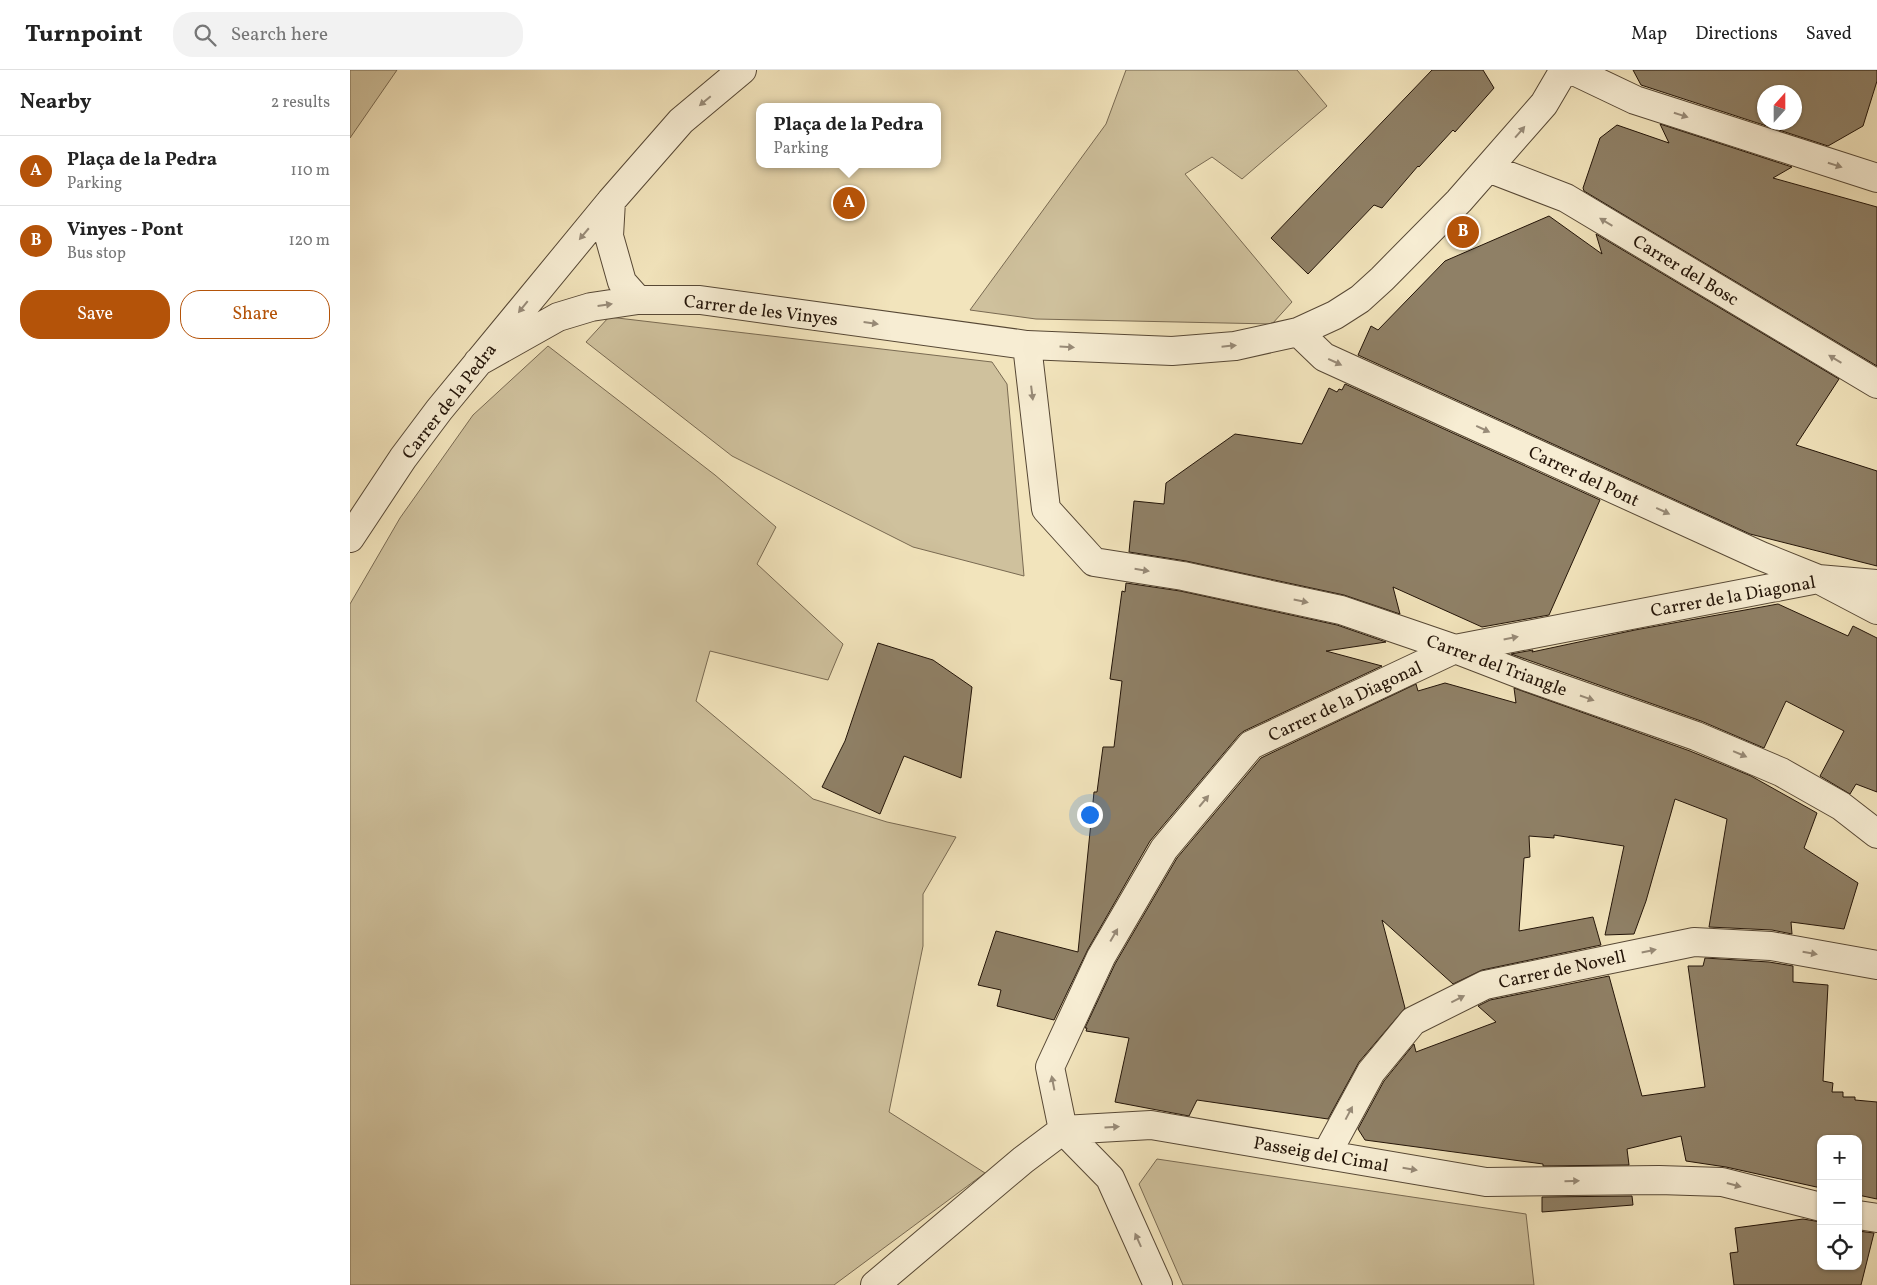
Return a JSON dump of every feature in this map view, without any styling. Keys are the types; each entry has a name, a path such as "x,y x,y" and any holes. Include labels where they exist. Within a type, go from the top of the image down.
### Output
{"street":[{"name":"Carrer de la Pedra","path":"350,538 403,458 439,410 554,269 681,121 742,70"},
{"name":"Carrer de les Vinyes","path":"478,362 558,318 591,307 638,300 700,300 1027,345 1172,351 1235,346 1298,332 1335,315 1360,299 1409,252 1460,200 1544,104 1564,70"},
{"path":"1572,70 1634,100 1876,176"},
{"name":"Carrer del Bosc","path":"1488,168 1566,198 1877,384"},
{"path":"611,202 609,236 622,282 638,300"},
{"path":"554,269 552,296 558,318"},
{"name":"Carrer del Pont","path":"1298,332 1324,357 1761,556 1818,579 1877,610"},
{"name":"Carrer del Triangle","path":"1027,345 1046,508 1094,562 1183,576 1342,610 1455,649 1525,676 1696,736 1781,772 1841,806 1877,834"},
{"name":"Carrer de la Diagonal","path":"1063,1130 1050,1067 1101,957 1164,849 1251,745 1455,649 1818,579 1877,584"},
{"name":"Carrer de Novell","path":"1326,1156 1371,1072 1414,1021 1485,985 1694,942 1771,946 1877,965"},
{"name":"Passeig del Cimal","path":"1063,1130 1151,1125 1486,1182 1659,1180 1722,1182 1817,1206"},
{"path":"875,1285 1023,1160 1063,1130 1110,1178 1158,1285"},
{"path":"1862,1216 1877,1218"}],"shaded area":[{"path":"350,70 397,70 350,138"},
{"path":"1126,70 1297,70 1327,106 1242,179 1212,157 1185,174 1292,302 1272,324 1036,319 970,310 1106,124"},
{"path":"609,317 992,362 1007,384 1024,576 913,547 732,456 586,342"},
{"path":"548,346 715,475 776,527 757,564 843,644 828,680 710,651 696,701 813,799 887,822 956,837 923,894 923,946 889,1112 985,1173 834,1285 350,1285 350,604 400,518 473,415"},
{"path":"1157,1159 1526,1214 1534,1285 1183,1285 1139,1184"}],"building":[{"path":"1432,70 1483,70 1494,88 1455,132 1453,130 1418,166 1382,208 1374,205 1308,274 1271,238"},
{"path":"1633,70 1877,70 1877,81 1863,126 1828,146 1779,130 1802,130 1802,85 1757,85 1757,123 1641,85"},
{"path":"1660,124 1792,167 1773,178 1877,207 1877,366 1584,191 1583,188 1600,138 1617,125 1669,143"},
{"path":"1549,216 1602,254 1596,234 1839,379 1796,445 1877,471 1877,566 1750,534 1358,355 1371,326 1378,330 1445,261"},
{"path":"1345,384 1600,500 1549,615 1482,627 1393,587 1400,614 1344,595 1186,561 1129,552 1134,501 1164,504 1166,483 1235,434 1302,444 1329,388 1337,392 1339,389 1342,390"},
{"path":"1126,583 1180,591 1337,625 1386,642 1326,651 1382,666 1239,735 1150,841 1088,949 1054,1020 997,1006 1001,990 978,985 996,931 1078,952 1094,792 1097,792 1103,747 1114,747 1122,681 1110,679 1122,591 1125,592"},
{"path":"1778,604 1848,636 1853,626 1877,638 1877,792 1856,784 1850,794 1820,776 1844,731 1786,701 1764,748 1701,721 1511,654 1533,650 1532,652 1635,630"},
{"path":"878,643 933,660 972,687 961,778 904,756 880,814 822,787 845,741"},
{"path":"1445,683 1516,703 1514,688 1690,751 1751,776 1817,813 1804,848 1858,883 1844,929 1791,922 1792,934 1772,930 1709,927 1727,819 1675,799 1646,901 1634,934 1605,935 1624,846 1554,835 1554,838 1529,836 1530,857 1524,858 1519,931 1593,917 1601,945 1482,970 1453,984 1382,920 1405,1008 1359,1062 1328,1119 1197,1100 1189,1116 1115,1102 1129,1038 1086,1031 1087,1028 1085,1028 1115,964 1177,858 1261,758 1416,684 1418,691"},
{"path":"1705,958 1769,962 1793,966 1793,982 1828,985 1823,1081 1833,1083 1832,1092 1843,1092 1843,1097 1855,1097 1855,1100 1877,1102 1877,1199 1862,1196 1862,1135 1817,1135 1817,1187 1726,1167 1686,1161 1681,1136 1627,1149 1629,1165 1543,1166 1543,1164 1365,1140 1358,1129 1384,1081 1414,1044 1416,1052 1496,1022 1478,1006 1490,1000 1609,976 1642,1096 1705,1087 1688,966 1703,966"},
{"path":"1632,1196 1633,1205 1542,1212 1542,1197"},
{"path":"1803,1219 1817,1221 1817,1270 1862,1270 1862,1232 1874,1233 1861,1285 1734,1285 1730,1253 1738,1252 1735,1228"}],"place":[{"name":"Plaça de la Pedra","path":"849,203"},
{"name":"Vinyes - Pont","path":"1463,232"}]}
